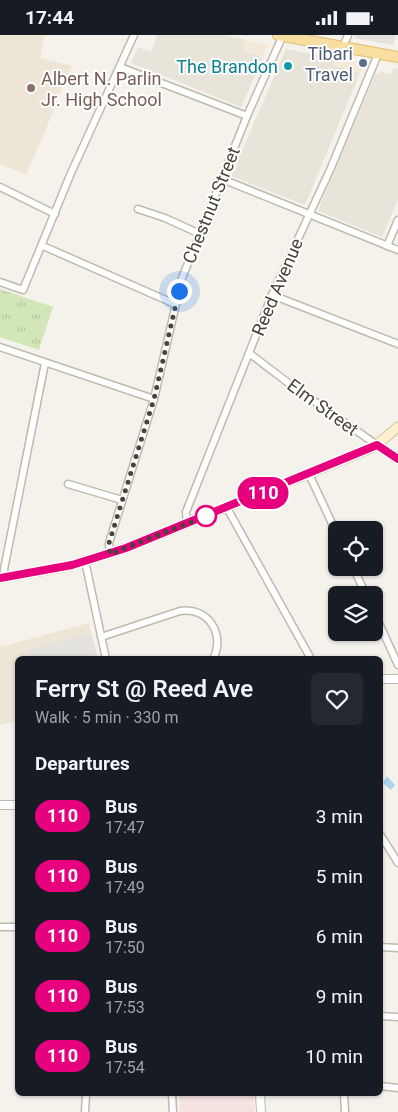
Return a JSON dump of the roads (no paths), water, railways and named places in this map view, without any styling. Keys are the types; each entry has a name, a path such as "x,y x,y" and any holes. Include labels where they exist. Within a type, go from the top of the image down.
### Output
{"main road":[{"path":"281,35 398,57"},
{"path":"2,578 110,554 377,445 398,427"},
{"name":"Elm Street","path":"377,445 398,459"}],"street":[{"path":"0,282 23,290 71,173 134,35"},
{"name":"Chestnut Street","path":"110,554 109,543 154,399 175,304 198,233 281,35"},
{"path":"343,47 348,35"},
{"name":"Reed Avenue","path":"187,524 186,512 272,295 309,215 378,54"},
{"path":"120,67 247,115"},
{"path":"222,179 398,250"},
{"path":"0,187 55,214"},
{"path":"138,209 165,217 198,233"},
{"path":"386,246 398,220"},
{"path":"42,246 175,304"},
{"path":"272,295 398,344"},
{"path":"0,347 154,399"},
{"name":"Elm Street","path":"249,353 377,445"},
{"path":"2,578 45,363"},
{"path":"309,474 331,521"},
{"path":"68,484 122,500"},
{"path":"227,507 310,656"},
{"path":"85,561 105,656"},
{"path":"101,637 180,611 192,611 207,617 216,630 218,645 214,656"},
{"path":"383,632 398,665"},
{"path":"383,679 398,679"},
{"path":"0,805 15,805"},
{"path":"383,839 398,863"},
{"path":"0,927 15,927"},
{"path":"383,947 398,948"},
{"path":"383,1016 398,1017"},
{"path":"383,1086 398,1087"},
{"path":"85,1112 86,1096"},
{"path":"172,1096 173,1112"},
{"path":"260,1096 261,1112"},
{"path":"344,1096 345,1112"}],"water":[{"path":"387,776 395,785 391,790 383,783"}],"place":[{"name":"Tibari Travel","path":"363,63"},
{"name":"The Brandon","path":"288,66"},
{"name":"Albert N. Parlin Jr. High School","path":"31,88"}]}
